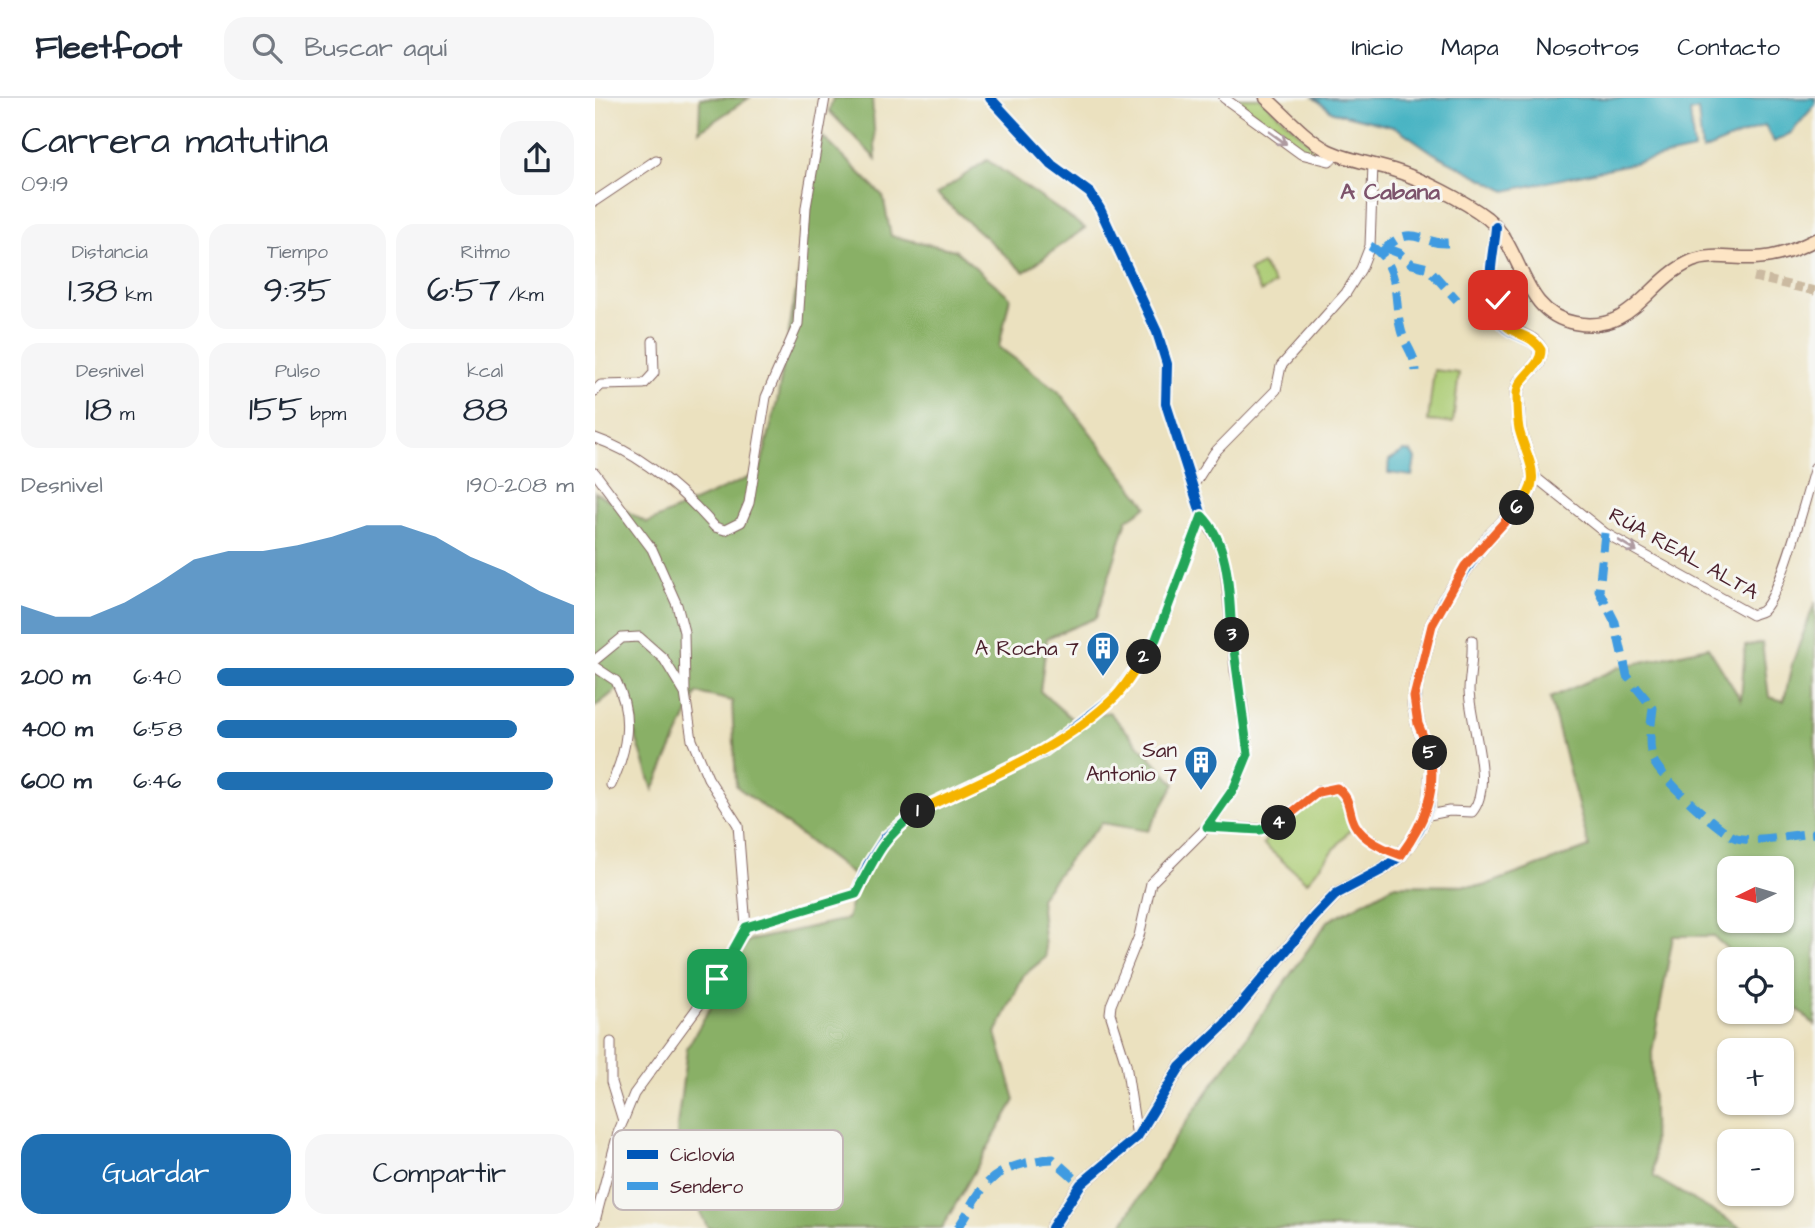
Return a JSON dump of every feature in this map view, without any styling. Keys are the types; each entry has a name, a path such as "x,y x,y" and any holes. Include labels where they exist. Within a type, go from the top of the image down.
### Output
{"street":[{"path":"595,438 631,455 669,481 715,527 725,530 741,522 748,503 766,397 798,324 806,207 825,98"},
{"path":"991,98 1052,165 1090,193 1100,209 1157,332 1167,364 1166,404 1180,456 1202,516 1219,543 1225,565 1235,671 1248,739 1248,754 1239,778 1207,827 1151,883 1139,936 1111,1005 1110,1013 1126,1064 1137,1137"},
{"path":"1224,98 1301,154 1329,161 1336,154"},
{"path":"1266,98 1300,130 1336,154 1410,177 1476,211 1496,227 1514,253 1526,285 1546,309 1568,321 1587,324 1619,319 1629,313 1669,274 1693,260 1710,257 1770,257 1815,240"},
{"path":"595,201 656,160"},
{"path":"1193,486 1214,453 1276,390 1281,366 1346,293 1361,269 1370,246 1373,164"},
{"path":"1052,1228 1081,1184 1137,1137 1181,1067 1225,1024 1314,916 1336,894 1383,869 1401,855 1424,816 1433,785 1432,766 1418,724 1414,697 1432,625 1465,566 1527,498 1534,476 1519,430 1517,391 1520,382 1538,363 1541,350 1534,342 1508,329 1498,319 1490,275 1496,227"},
{"path":"1494,305 1503,296 1526,285"},
{"path":"595,391 601,385 644,384 653,373 653,341"},
{"name":"RÚA REAL ALTA","path":"1534,476 1605,533 1752,615 1763,610 1772,596 1793,541 1815,467"},
{"path":"595,473 652,549 677,605 684,632 685,693 692,740 702,766 738,825 746,927 714,985 635,1094 620,1130"},
{"path":"746,927 856,894 868,865 887,837 917,811 1042,752 1117,695 1156,639 1202,516"},
{"path":"595,660 622,638 639,637 664,659 685,693"},
{"path":"1424,816 1449,811 1472,812 1477,804 1480,754 1469,691 1472,640"},
{"path":"595,667 616,681 626,723 627,747 611,785"},
{"path":"1207,827 1269,829 1318,792 1337,788 1348,799 1352,819 1358,829 1379,846 1401,855"},
{"path":"611,1042 611,1082 623,1121"},
{"path":"595,1221 613,1157"}],"green space":[{"path":"700,98 749,98 699,131"},
{"path":"833,98 872,98 876,159 829,111"},
{"path":"1235,98 1260,98 1324,155 1303,152"},
{"path":"822,136 883,196 891,236 955,250 1010,297 999,347 1058,391 1147,506 1127,520 1096,618 1047,638 1040,691 1072,719 1109,712 1175,784 1148,831 1102,823 1074,853 1040,898 1046,957 1024,975 996,1033 1015,1100 942,1228 708,1228 699,1210 843,1210 843,1130 677,1130 687,1048 748,941 847,919 858,879 736,786 732,701 697,693 653,790 620,687 595,707 595,492 647,523 759,473 777,402"},
{"path":"987,160 1085,228 1024,272 937,194"},
{"path":"1262,264 1275,284 1261,292 1249,271"},
{"path":"1434,370 1459,373 1453,423 1428,421"},
{"path":"1815,602 1815,1025 1794,1007 1794,947 1725,947 1713,936 1673,936 1652,1052 1654,1177 1742,1228 1120,1228 1173,1141 1328,921 1395,885 1483,886 1589,847 1550,698 1620,667 1708,647 1741,700 1745,646 1762,643 1769,697 1784,701 1792,664"},
{"path":"1334,792 1342,796 1351,829 1307,882 1263,844 1294,812 1314,799"}],"water":[{"path":"1314,98 1815,98 1815,105 1791,133 1774,142 1765,125 1702,151 1698,110 1690,112 1694,150 1506,191 1433,153 1397,128 1333,112"},
{"path":"1404,451 1411,452 1415,459 1412,476 1388,473 1389,460"}],"tunnel":[{"path":"1754,277 1815,291"}],"marked path":[{"path":"1382,252 1402,237 1454,242"},
{"path":"1370,246 1380,254 1392,273 1401,330 1416,371"},
{"path":"1386,248 1399,253 1412,264 1428,268 1457,300"},
{"path":"1605,533 1599,591 1615,622 1627,676 1653,708 1650,745 1656,765 1688,800 1734,837 1761,839 1815,833"},
{"path":"958,1228 985,1186 1000,1173 1012,1168 1053,1159 1081,1184"}],"cycle path":[{"path":"746,927 856,894 868,865 886,837 917,811 1042,752 1117,695 1156,639 1202,516 1166,404 1167,364 1157,332 1100,209 1090,193 1052,165 990,98"},
{"path":"1052,1228 1081,1184 1137,1137 1180,1067 1225,1024 1314,917 1336,894 1383,869 1401,855 1419,830 1429,805 1432,766 1414,705 1416,686 1432,625 1444,600 1489,537 1527,498 1534,476 1519,430 1517,391 1520,382 1538,363 1541,350 1534,342 1505,327 1492,305 1490,279 1496,227"}],"place":[{"name":"A Rocha 7","path":"1103,678"},
{"name":"San Antonio 7","path":"1201,792"}],"district":[{"name":"A Cabana","path":"1390,191"}],"route":[{"path":"717,979 746,927 856,894 868,865 887,837 917,811 1042,752 1068,735 1117,695 1156,639 1181,566 1202,516 1219,543 1225,565 1235,671 1243,700 1248,739 1248,754 1244,767 1234,788 1207,827 1269,829 1318,792 1337,788 1348,799 1352,819 1358,829 1379,846 1401,855 1419,830 1429,805 1433,785 1429,750 1418,724 1414,705 1416,686 1432,625 1465,566 1527,498 1534,476 1519,430 1517,391 1520,382 1538,363 1541,350 1534,342 1503,325 1494,305 1498,300"}]}
